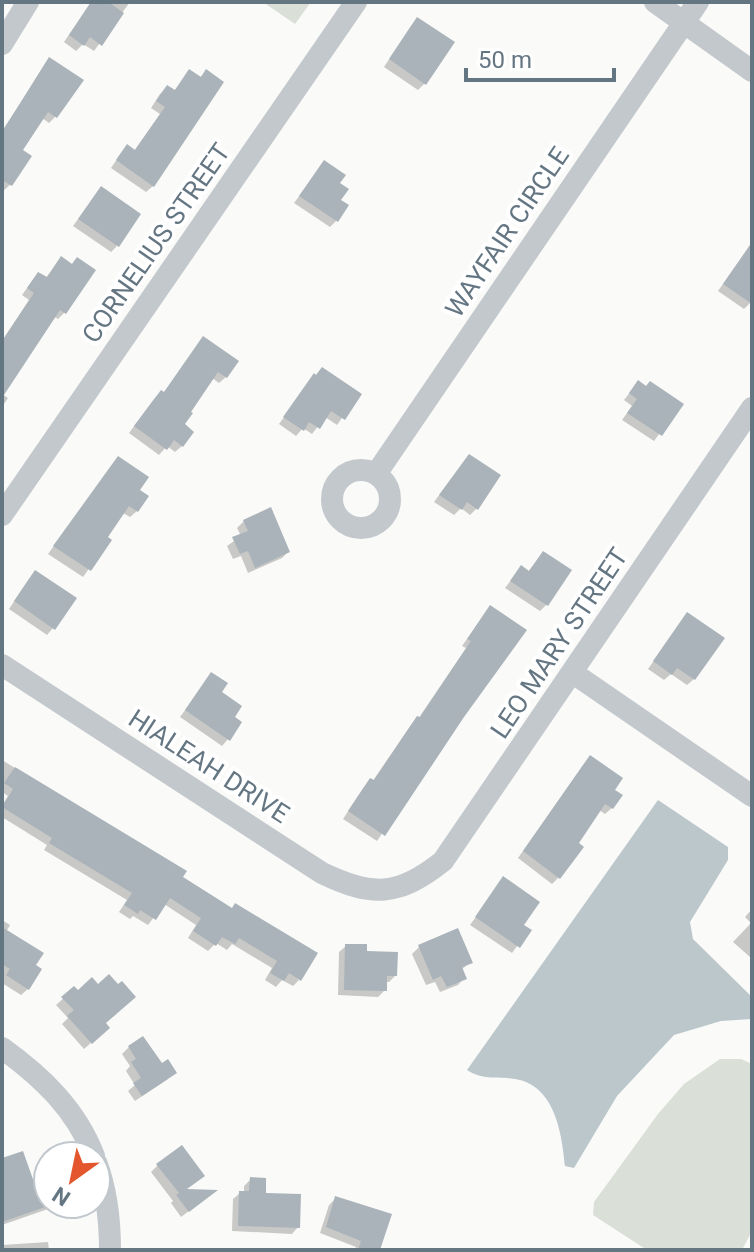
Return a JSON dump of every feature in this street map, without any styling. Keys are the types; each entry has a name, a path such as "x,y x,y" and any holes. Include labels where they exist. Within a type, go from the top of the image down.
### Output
{"street":[{"path":"2,44 28,2"},
{"name":"CORNELIUS STREET","path":"2,515 356,2"},
{"path":"655,2 752,71"},
{"name":"WAYFAIR CIRCLE","path":"376,474 698,2"},
{"name":"LEO MARY STREET","path":"393,890 423,877 443,861 752,408"},
{"name":"HIALEAH DRIVE","path":"2,665 322,873 354,888 393,890"},
{"path":"573,673 752,796"},
{"path":"2,1048 43,1081 72,1112 86,1140"},
{"path":"109,1220 110,1250"}],"shaded area":[{"path":"263,2 311,2 295,24"},
{"path":"658,800 728,847 728,860 690,922 693,939 752,997 752,1019 721,1021 674,1035 617,1096 574,1168 565,1166 554,1113 539,1091 529,1083 485,1077 467,1070"},
{"path":"720,1059 741,1059 752,1064 752,1231 742,1250 647,1250 593,1215 594,1202 658,1114 684,1084"}],"building":[{"path":"91,2 108,2 124,13 102,46 90,37 84,46 69,35"},
{"path":"417,17 455,42 426,85 389,59"},
{"path":"49,57 84,80 57,118 48,112 23,150 32,156 12,186 2,180 2,132"},
{"path":"189,69 201,77 206,69 224,82 154,187 116,160 127,144 135,150 165,107 156,101 167,85 175,90"},
{"path":"324,160 346,175 340,183 349,189 341,200 349,205 338,222 299,196"},
{"path":"101,186 141,214 119,247 78,219"},
{"path":"752,242 752,304 723,284"},
{"path":"61,256 72,264 77,257 96,270 66,314 60,310 2,398 2,341 34,293 27,288 38,272 47,277"},
{"path":"203,336 239,361 227,378 218,372 191,412 185,424 194,432 183,447 174,440 167,450 134,426 161,390 164,392"},
{"path":"322,367 362,394 345,420 331,411 320,429 309,422 304,431 283,417 314,373 316,375"},
{"path":"638,380 646,386 650,381 684,404 662,436 627,413 637,399 629,393"},
{"path":"469,454 501,475 478,510 467,502 462,510 439,495"},
{"path":"118,456 149,477 140,490 149,496 138,512 129,506 108,537 112,540 91,571 53,546"},
{"path":"271,507 290,552 255,568 248,551 240,554 232,537 248,531 243,520"},
{"path":"543,551 572,570 548,606 510,581 521,565 529,571"},
{"path":"35,570 77,598 55,630 14,601"},
{"path":"490,605 527,630 464,717 385,836 348,811 370,778 374,780 417,716 420,717 471,641 467,639"},
{"path":"687,612 725,638 695,680 677,668 672,675 653,661"},
{"path":"211,672 228,683 222,692 242,706 235,717 242,722 230,741 185,710"},
{"path":"590,755 623,778 615,790 623,795 613,809 605,804 579,843 584,847 560,879 523,851"},
{"path":"15,767 187,871 183,877 232,908 235,903 318,953 301,981 289,973 284,981 270,973 277,961 239,938 235,944 222,937 216,946 193,931 201,918 170,898 156,920 124,905 132,893 49,843 52,838 2,807 13,789 4,783"},
{"path":"503,876 540,902 524,925 532,930 520,948 475,917"},
{"path":"2,927 44,953 36,965 42,969 29,990 6,975 10,969 2,964"},
{"path":"458,928 473,963 462,967 467,979 447,987 441,976 433,980 418,945"},
{"path":"345,944 367,944 367,951 398,952 397,976 387,976 387,991 344,990"},
{"path":"109,974 118,984 122,981 136,997 106,1023 110,1028 92,1044 67,1016 74,1010 61,997 74,986 78,990 92,977 98,984"},
{"path":"143,1036 162,1063 168,1059 177,1073 142,1096 133,1083 141,1078 131,1062 136,1059 128,1046"},
{"path":"182,1145 205,1176 187,1189 218,1190 189,1212 176,1195 179,1193 156,1164"},
{"path":"23,1151 32,1176 32,1212 2,1222 2,1158"},
{"path":"250,1177 266,1178 266,1193 301,1194 300,1228 238,1226 239,1191 249,1191"},
{"path":"335,1196 392,1214 380,1250 358,1250 361,1241 326,1227"}]}
